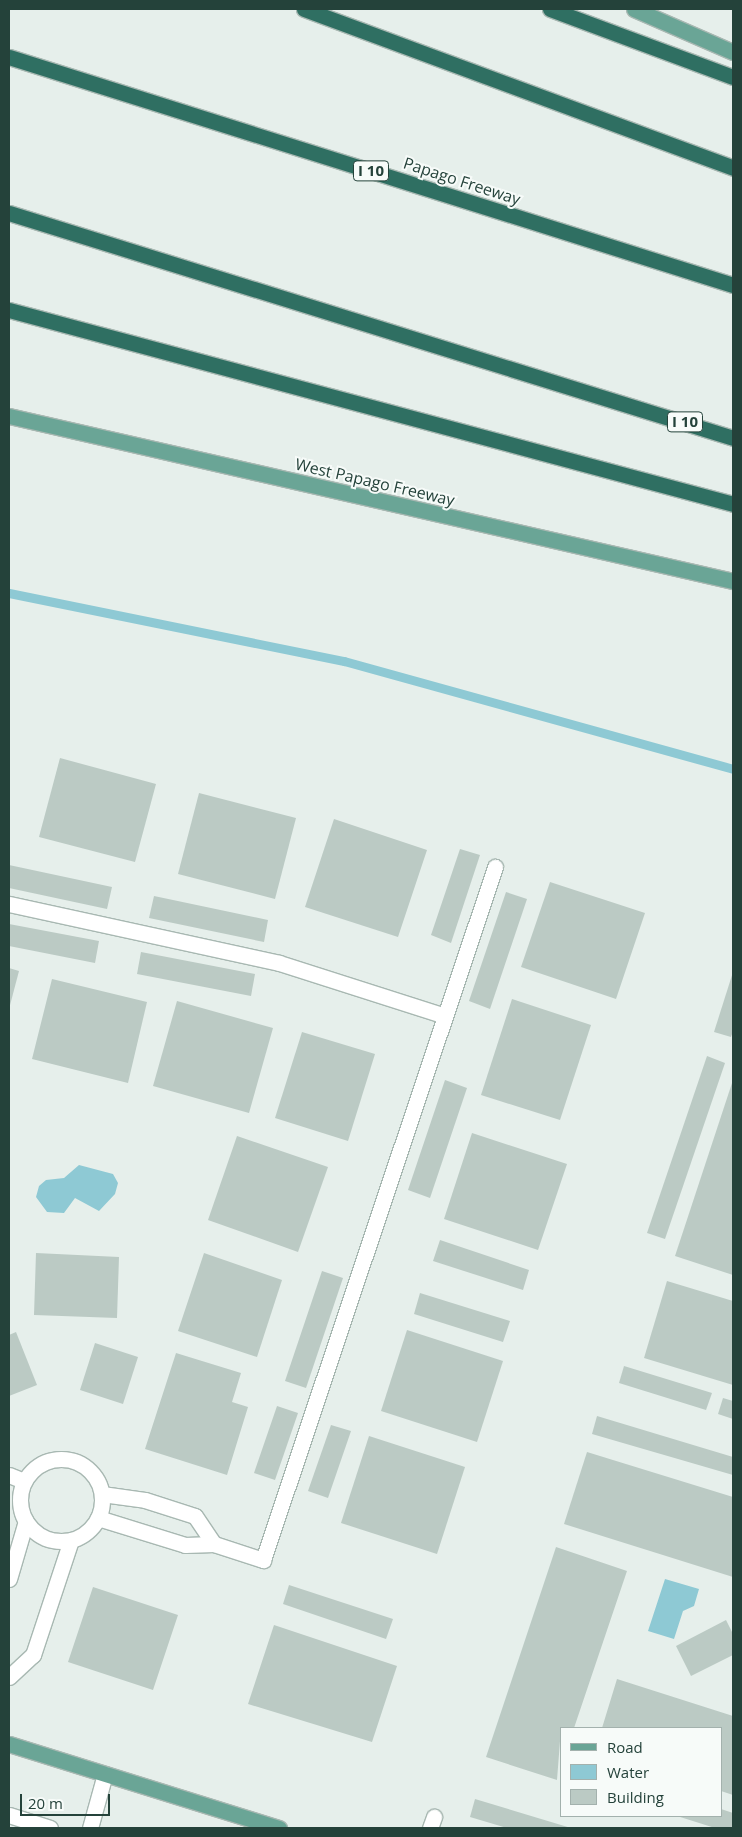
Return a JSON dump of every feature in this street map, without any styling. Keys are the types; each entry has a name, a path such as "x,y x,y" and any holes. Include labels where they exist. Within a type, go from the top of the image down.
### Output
{"highway":[{"path":"304,9 733,168"},
{"path":"550,9 733,77"},
{"name":"Papago Freeway","path":"9,57 733,286"},
{"name":"I 10","path":"9,213 733,438"},
{"path":"9,310 733,504"}],"main road":[{"path":"634,9 733,52"},
{"name":"West Papago Freeway","path":"9,416 733,581"},
{"path":"9,1744 279,1828"}],"street":[{"path":"98,1518 185,1545 214,1544 263,1560 495,867"},
{"path":"9,904 279,963 445,1016"},
{"path":"66,1459 90,1471 102,1494 98,1518 88,1531 71,1540 46,1538 26,1521 20,1503 24,1481 45,1462 66,1459"},
{"path":"9,1475 24,1481"},
{"path":"102,1494 145,1500 195,1516 214,1544"},
{"path":"9,1578 26,1521"},
{"path":"9,1677 33,1655 71,1540"},
{"path":"90,1828 105,1774"},
{"path":"9,1815 50,1828"}],"water":[{"path":"79,1165 113,1174 118,1183 115,1194 99,1211 75,1198 64,1213 47,1212 36,1197 39,1186 46,1180 64,1178"},
{"path":"665,1579 699,1589 694,1606 683,1611 674,1639 648,1631"}],"building":[{"path":"60,758 156,784 135,862 39,837"},
{"path":"199,793 296,818 275,899 178,874"},
{"path":"334,819 427,850 398,937 305,907"},
{"path":"460,849 480,855 451,943 431,935"},
{"path":"9,865 112,887 107,909 9,888"},
{"path":"550,882 645,913 616,999 521,967"},
{"path":"506,892 527,899 490,1009 469,1001"},
{"path":"154,896 268,920 264,942 149,918"},
{"path":"9,924 99,941 95,963 9,946"},
{"path":"141,952 255,974 251,996 137,974"},
{"path":"9,968 19,971 9,1009"},
{"path":"733,972 733,1031 731,1037 714,1032"},
{"path":"52,979 147,1002 128,1083 32,1059"},
{"path":"512,999 591,1025 560,1120 481,1095"},
{"path":"177,1001 273,1028 249,1113 153,1086"},
{"path":"302,1032 375,1054 348,1141 275,1118"},
{"path":"707,1056 725,1063 665,1239 647,1233"},
{"path":"445,1080 467,1088 430,1198 408,1190"},
{"path":"733,1080 733,1275 675,1256"},
{"path":"472,1133 567,1164 538,1250 444,1219"},
{"path":"237,1136 328,1167 298,1252 208,1220"},
{"path":"440,1240 529,1270 523,1290 433,1261"},
{"path":"36,1253 119,1257 117,1318 34,1315"},
{"path":"204,1253 282,1280 257,1357 178,1331"},
{"path":"322,1271 343,1278 306,1388 285,1381"},
{"path":"667,1281 733,1301 733,1385 644,1358"},
{"path":"420,1293 510,1321 503,1342 414,1314"},
{"path":"407,1330 503,1361 477,1442 381,1411"},
{"path":"16,1332 37,1385 9,1396 9,1335"},
{"path":"95,1343 138,1357 123,1404 80,1390"},
{"path":"176,1353 241,1373 232,1402 248,1407 227,1475 145,1449"},
{"path":"624,1366 712,1393 706,1410 619,1383"},
{"path":"723,1398 733,1401 733,1419 718,1414"},
{"path":"277,1406 298,1413 275,1480 254,1473"},
{"path":"597,1416 733,1457 733,1475 592,1434"},
{"path":"331,1425 351,1431 328,1498 308,1491"},
{"path":"369,1436 465,1467 437,1554 341,1523"},
{"path":"587,1452 733,1497 733,1577 564,1524"},
{"path":"556,1547 627,1571 574,1727 560,1727 557,1780 486,1757"},
{"path":"289,1585 393,1619 386,1639 283,1604"},
{"path":"93,1587 178,1615 153,1690 68,1662"},
{"path":"726,1620 733,1634 733,1655 691,1676 676,1646"},
{"path":"274,1625 397,1666 372,1742 248,1704"},
{"path":"617,1679 733,1716 733,1795 722,1791 722,1727 602,1727"},
{"path":"475,1799 571,1828 507,1828 470,1817"},
{"path":"722,1809 733,1813 733,1828 715,1828 680,1817 722,1817"}],"waterway":[{"path":"9,593 344,661 733,769"}]}
